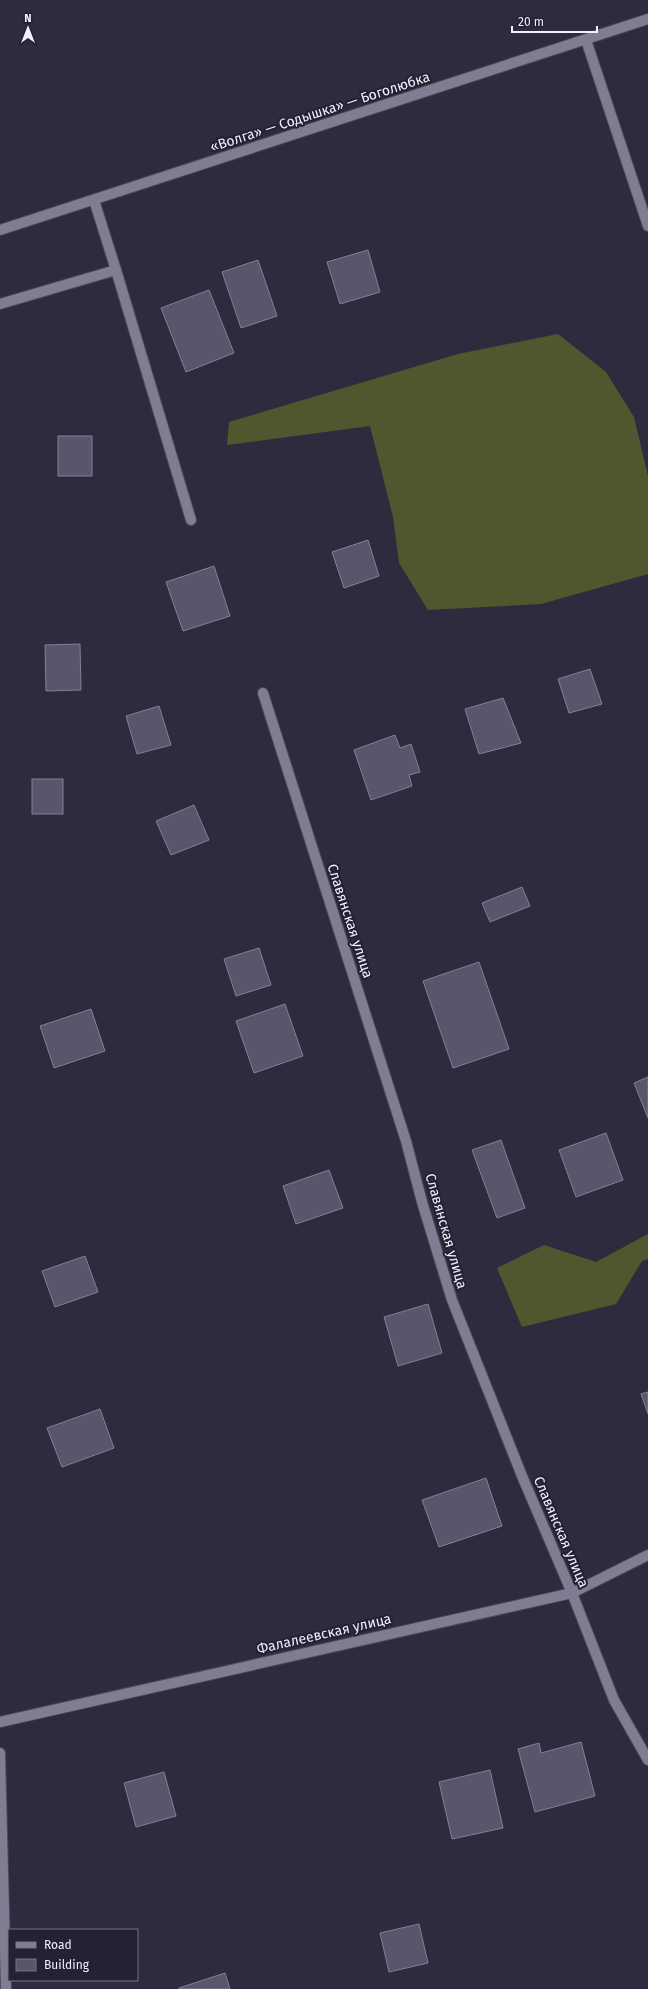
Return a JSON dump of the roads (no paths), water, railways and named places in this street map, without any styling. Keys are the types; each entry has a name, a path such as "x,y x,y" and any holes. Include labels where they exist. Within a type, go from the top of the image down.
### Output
{"street":[{"name":"«Волга» — Содышка» — Боголюбка","path":"0,230 648,19"},
{"path":"586,40 648,226"},
{"path":"94,200 191,520"},
{"path":"0,304 116,270"},
{"name":"Славянская улица","path":"262,693 406,1141 422,1202 452,1300 522,1476 572,1592 614,1700 648,1760"},
{"name":"Фалалеевская улица","path":"0,1722 572,1592 648,1555"},
{"path":"0,1753 6,1989"}]}
